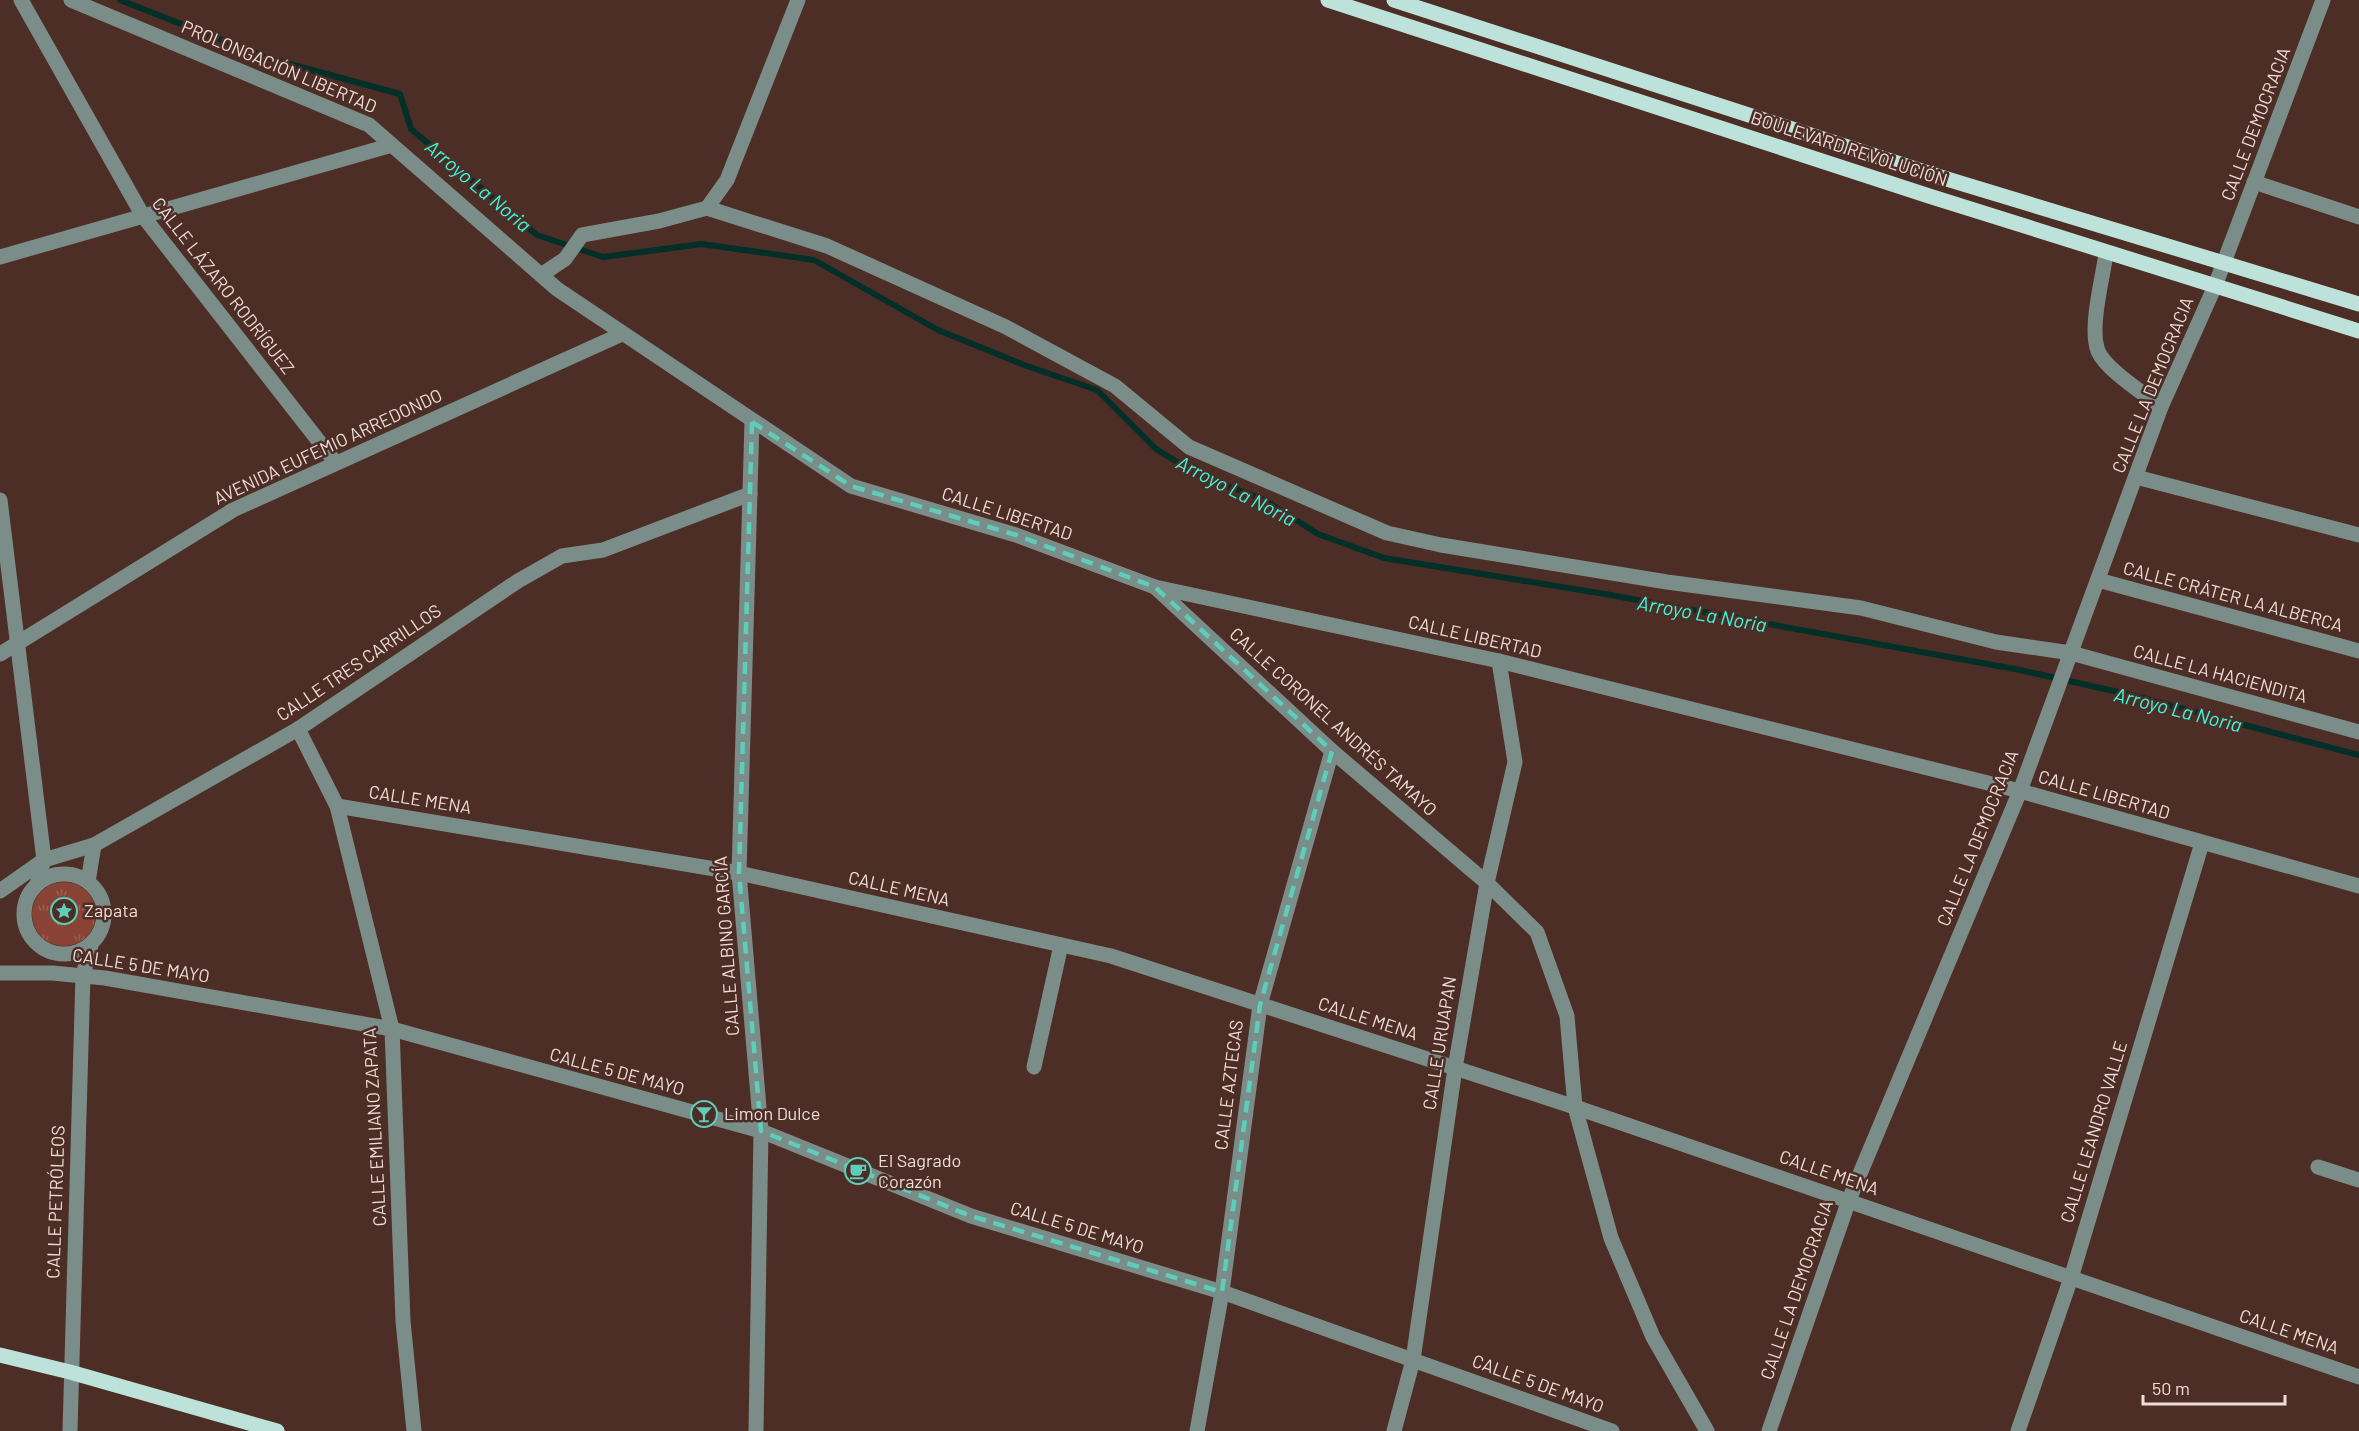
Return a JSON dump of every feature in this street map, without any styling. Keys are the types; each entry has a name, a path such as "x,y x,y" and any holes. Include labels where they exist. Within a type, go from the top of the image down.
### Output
{"main road":[{"name":"BOULEVARD REVOLUCIÓN","path":"1328,0 2106,253 2359,331"},
{"name":"BOULEVARD REVOLUCIÓN","path":"1395,0 1937,176 2224,261 2359,304"},
{"path":"1759,141 1766,120"},
{"path":"0,1355 70,1372 278,1431"}],"street":[{"name":"CALLE LÁZARO RODRÍGUEZ","path":"21,0 143,216 335,462"},
{"name":"PROLONGACIÓN LIBERTAD","path":"70,0 369,125 557,289 622,334"},
{"path":"541,275 565,259 582,235 659,221 707,208 727,180 798,0"},
{"name":"CALLE DEMOCRACIA","path":"2224,261 2323,0"},
{"path":"0,257 392,145"},
{"path":"2254,182 2359,217"},
{"name":"CALLE LA HACIENDITA","path":"707,208 827,246 1006,327 1115,386 1189,447 1387,533 1441,545 1655,580 1861,608 2359,732"},
{"path":"2106,253 2097,314 2098,351 2114,369 2161,408"},
{"name":"CALLE LA DEMOCRACIA","path":"1769,1431 1849,1200 2020,790 2161,408 2224,261"},
{"name":"AVENIDA EUFEMIO ARREDONDO","path":"0,654 233,510 622,334"},
{"name":"CALLE LIBERTAD","path":"622,334 851,486 1016,535 1155,587 1500,661 2020,790 2359,886"},
{"name":"CALLE ALBINO GARCÍA","path":"752,422 739,873 761,1131 756,1431"},
{"path":"2136,477 2359,535"},
{"name":"CALLE TRES CARRILLOS","path":"0,891 44,860 94,845 298,729 518,581 562,556 603,550 750,494"},
{"path":"0,500 44,860 37,884 26,900 23,912 25,926 31,938 40,947 83,975"},
{"name":"CALLE CRÁTER LA ALBERCA","path":"2098,580 2359,651"},
{"name":"CALLE CORONEL ANDRÉS TAMAYO","path":"1155,587 1332,751 1487,884 1538,932 1567,1016 1575,1107 1611,1239 1653,1337 1707,1431"},
{"name":"CALLE URUAPAN","path":"1394,1431 1413,1360 1455,1068 1487,884 1515,762 1500,661"},
{"name":"CALLE EMILIANO ZAPATA","path":"298,729 337,806 392,1029 403,1321 414,1431"},
{"name":"CALLE AZTECAS","path":"1197,1431 1222,1292 1260,1005 1332,751"},
{"name":"CALLE MENA","path":"337,806 739,873 1111,956 1575,1107 2359,1377"},
{"name":"CALLE LEANDRO VALLE","path":"2018,1431 2070,1278 2202,843"},
{"path":"88,882 94,845"},
{"path":"44,860 88,882 101,896 105,909 104,922 99,935 91,945 79,952 66,955 52,953"},
{"path":"37,884 56,874 69,874"},
{"name":"CALLE PETRÓLEOS","path":"70,1431 83,975 91,945"},
{"path":"1034,1067 1061,945"},
{"name":"CALLE 5 DE MAYO","path":"0,973 83,975 249,1002 392,1029 761,1131 971,1216 1222,1292 1612,1431"},
{"path":"2318,1167 2359,1180"}],"highlighted area":[{"path":"752,422 851,486 1016,535 1155,587 1332,751 1260,1005 1222,1292 971,1216 761,1131 739,873"}],"green space":[{"path":"64,882 87,891 96,914 87,937 64,946 41,937 32,914 41,891"}],"waterway":[{"name":"Arroyo La Noria","path":"120,0 268,58 400,94 411,129 537,235 603,257 702,244 814,260 938,330 1024,365 1097,390 1156,449 1202,477 1263,499 1318,534 1384,558 1605,594 2020,670 2127,694 2359,755"}],"place":[{"name":"Zapata","path":"64,911"},
{"name":"Limon Dulce","path":"704,1114"},
{"name":"El Sagrado Corazón","path":"858,1171"}]}
